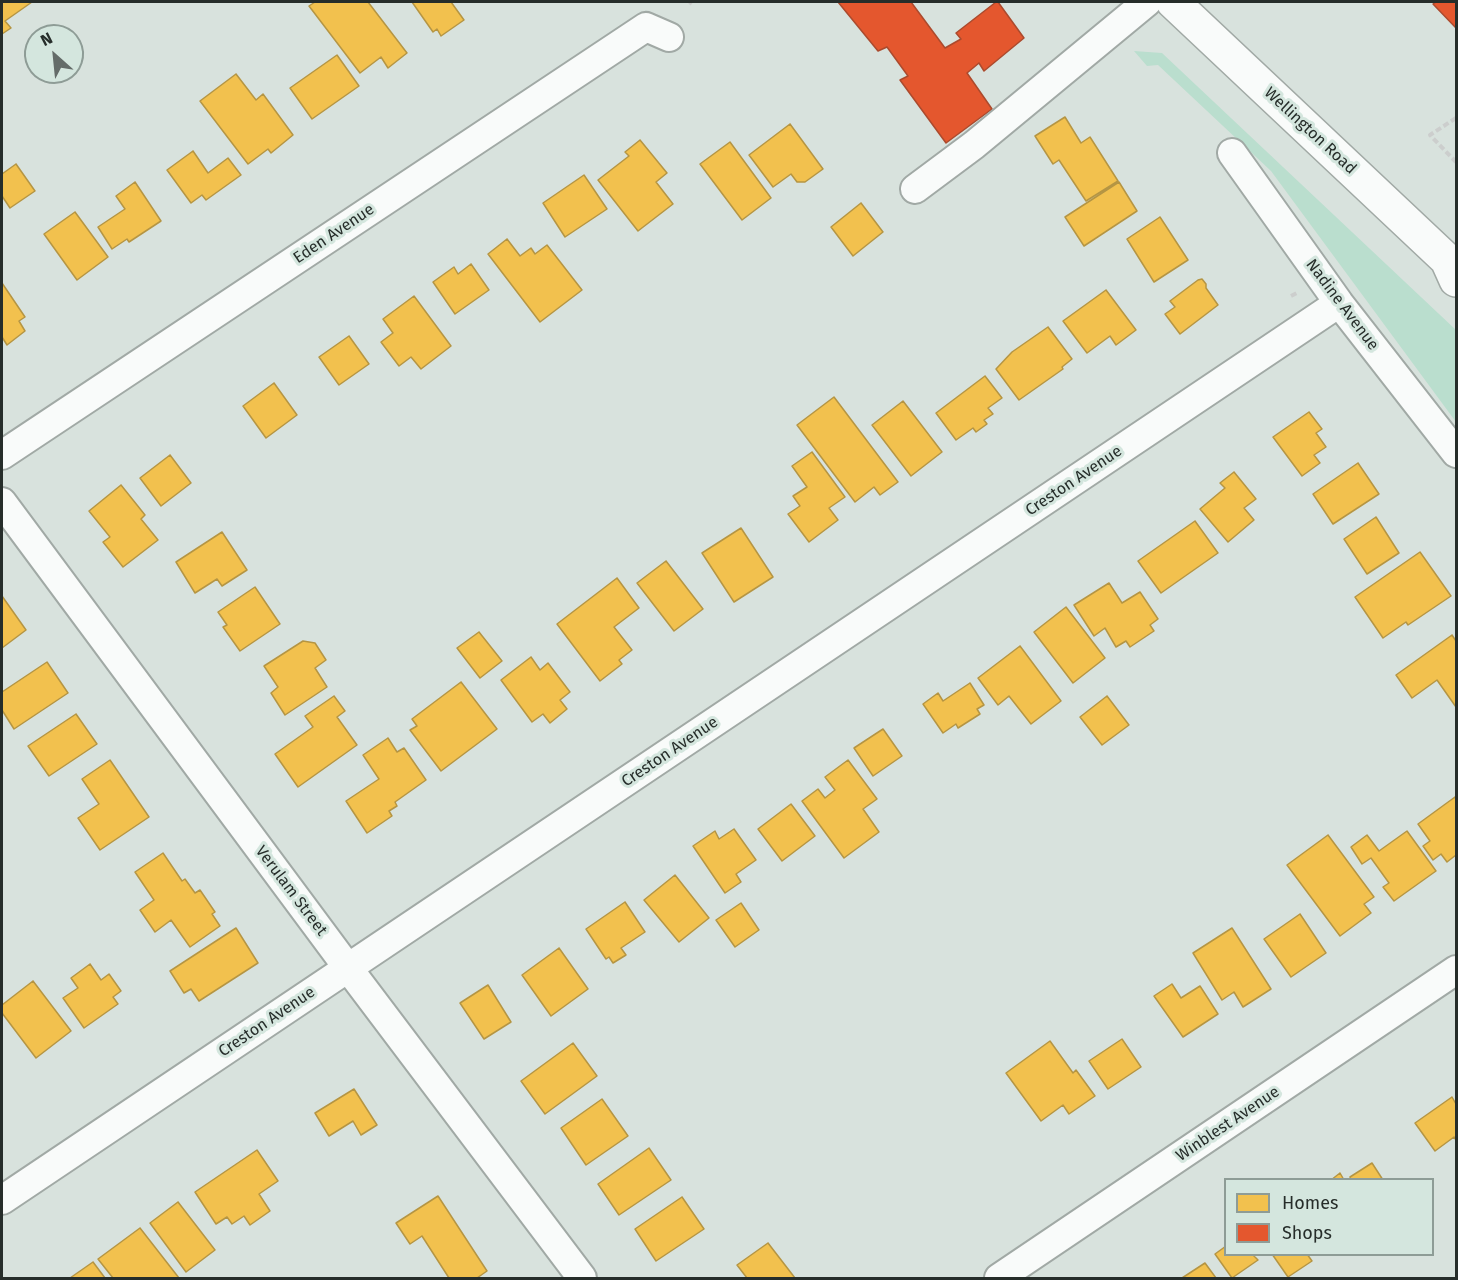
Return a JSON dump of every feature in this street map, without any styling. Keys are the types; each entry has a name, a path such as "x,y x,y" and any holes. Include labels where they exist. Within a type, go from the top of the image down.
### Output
{"main road":[{"name":"Wellington Road","path":"1173,2 1454,263"}],"street":[{"path":"915,189 974,145 1147,2"},
{"name":"Eden Avenue","path":"2,455 646,27 669,37"},
{"name":"Nadine Avenue","path":"1232,153 1339,303 1456,453"},
{"name":"Creston Avenue","path":"2,1200 1339,303"},
{"name":"Verulam Street","path":"2,502 348,968 582,1278"},
{"name":"Winblest Avenue","path":"999,1278 1456,970"}],"path":[{"path":"1456,118 1430,135 1456,162"}],"green space":[{"path":"1134,51 1162,53 1456,330 1456,422 1271,171 1158,65 1147,66"}],"building: Homes":[{"path":"2,2 32,2 5,21 11,28 2,34"},
{"path":"315,2 368,2 407,53 388,68 381,57 360,73 309,6"},
{"path":"412,2 451,2 464,20 441,36 437,29 433,32"},
{"path":"337,55 359,86 312,119 290,88"},
{"path":"236,74 256,100 263,94 293,135 271,153 268,149 248,164 200,101"},
{"path":"1065,117 1081,143 1090,137 1118,181 1086,201 1059,160 1053,164 1035,136"},
{"path":"790,124 823,169 805,182 797,182 791,174 773,187 749,155"},
{"path":"640,140 667,173 656,182 673,204 638,231 598,180 629,156 625,152"},
{"path":"730,142 771,198 742,220 700,164"},
{"path":"193,151 208,173 228,158 241,175 206,200 202,195 191,203 167,170"},
{"path":"16,164 35,191 10,208 2,196 2,174"},
{"path":"584,175 607,209 565,237 543,203"},
{"path":"135,182 161,221 129,242 127,239 112,249 98,227 125,209 116,196"},
{"path":"1119,182 1137,211 1084,246 1065,217"},
{"path":"861,203 883,232 853,256 831,227"},
{"path":"75,212 108,257 77,280 44,234"},
{"path":"1160,217 1188,260 1154,282 1127,239"},
{"path":"507,239 520,256 531,248 535,254 547,245 582,290 540,322 488,254"},
{"path":"471,264 489,290 455,314 433,282 454,267 458,274"},
{"path":"1202,279 1218,305 1180,334 1165,314 1175,307 1170,301"},
{"path":"2,283 25,317 19,321 25,331 7,345 2,337"},
{"path":"1106,290 1136,330 1116,345 1110,336 1087,353 1063,321"},
{"path":"414,296 451,346 421,369 411,357 399,366 381,342 393,333 383,319"},
{"path":"1048,327 1072,359 1062,367 1063,369 1019,400 996,369 1012,352"},
{"path":"349,336 369,364 339,385 319,357"},
{"path":"985,376 1002,398 988,408 993,414 984,420 987,424 976,432 973,428 956,440 936,413"},
{"path":"274,383 297,415 266,438 243,406"},
{"path":"834,397 898,482 880,495 874,487 855,502 797,425"},
{"path":"903,401 942,452 911,476 872,425"},
{"path":"1309,412 1322,429 1316,433 1326,447 1314,455 1320,463 1302,476 1273,437"},
{"path":"812,452 845,497 829,508 838,520 809,542 788,514 800,506 793,496 807,487 792,466"},
{"path":"170,455 191,483 161,506 140,478"},
{"path":"1358,463 1379,494 1333,524 1313,494"},
{"path":"1234,472 1256,499 1244,508 1254,520 1228,542 1200,509 1225,488 1220,483"},
{"path":"121,485 145,515 141,519 158,540 123,567 103,542 110,537 89,511"},
{"path":"1376,517 1399,553 1367,574 1344,539"},
{"path":"1195,521 1218,553 1161,593 1138,561"},
{"path":"741,528 773,577 734,602 702,553"},
{"path":"222,532 247,570 222,586 217,579 195,593 176,562"},
{"path":"1420,552 1451,596 1408,625 1406,622 1383,638 1355,597"},
{"path":"666,561 703,609 674,631 637,583"},
{"path":"617,578 639,608 614,627 632,650 619,660 622,664 600,681 557,624"},
{"path":"1109,583 1122,603 1140,592 1158,619 1150,625 1154,631 1130,647 1126,641 1116,647 1105,628 1094,636 1074,605"},
{"path":"255,587 280,624 240,651 223,627 227,625 218,612"},
{"path":"2,596 26,630 2,648"},
{"path":"1066,607 1105,658 1073,683 1034,632"},
{"path":"479,632 502,661 480,678 457,648"},
{"path":"1452,635 1456,641 1456,707 1437,680 1412,698 1396,675"},
{"path":"303,641 315,643 326,660 315,668 327,687 285,715 271,693 278,687 264,666"},
{"path":"1020,646 1061,701 1031,724 1009,696 998,705 978,678"},
{"path":"531,657 540,670 548,663 570,692 560,700 567,709 550,723 543,714 532,722 501,680"},
{"path":"47,662 68,693 14,729 2,710 2,692"},
{"path":"461,682 497,729 441,771 410,730 417,726 412,719"},
{"path":"970,683 984,705 977,709 980,714 958,728 956,724 943,733 923,704 938,693 943,701"},
{"path":"334,696 345,711 337,717 357,745 298,787 275,754 313,727 305,716"},
{"path":"1107,696 1129,725 1102,745 1080,717"},
{"path":"76,714 97,744 49,776 28,746"},
{"path":"883,729 902,756 873,776 854,748"},
{"path":"388,738 397,752 404,748 426,780 395,802 397,806 389,811 392,816 367,833 346,801 379,779 363,755"},
{"path":"110,760 149,817 100,850 78,818 99,804 82,779"},
{"path":"848,760 877,799 863,809 879,832 844,858 802,801 818,789 825,798 835,790 825,777"},
{"path":"1455,797 1456,855 1447,862 1441,854 1433,860 1423,846 1430,841 1418,824"},
{"path":"791,804 815,836 782,861 758,829"},
{"path":"734,829 756,860 736,874 741,882 725,893 693,846 715,831 719,839"},
{"path":"1407,831 1436,871 1394,901 1383,887 1389,883 1371,858 1362,864 1351,847 1367,835 1379,851"},
{"path":"1328,835 1374,897 1364,904 1371,913 1340,936 1287,865"},
{"path":"163,853 182,881 185,879 195,893 200,890 215,912 212,914 220,926 190,947 171,920 155,932 140,910 154,900 135,872"},
{"path":"675,875 709,918 679,942 644,900"},
{"path":"625,902 645,932 621,948 626,955 613,963 609,957 606,959 586,929"},
{"path":"741,903 759,930 735,947 716,920"},
{"path":"1300,914 1326,953 1291,977 1264,939"},
{"path":"236,928 258,963 199,1001 191,989 184,993 170,971"},
{"path":"1232,928 1271,989 1243,1007 1234,992 1222,1000 1193,953"},
{"path":"559,948 588,989 551,1016 522,975"},
{"path":"90,964 101,980 109,974 121,991 113,997 118,1004 84,1028 63,998 78,988 71,978"},
{"path":"33,981 71,1031 36,1058 2,1013 2,1005"},
{"path":"1172,984 1181,998 1200,986 1218,1014 1183,1037 1154,996"},
{"path":"488,985 511,1022 484,1039 460,1003"},
{"path":"1122,1039 1141,1067 1108,1089 1089,1061"},
{"path":"1050,1041 1073,1073 1076,1070 1095,1096 1069,1114 1063,1105 1041,1121 1006,1073"},
{"path":"573,1043 597,1076 545,1114 521,1081"},
{"path":"354,1089 377,1125 361,1135 353,1121 329,1136 315,1113"},
{"path":"1452,1097 1456,1104 1456,1140 1454,1137 1435,1151 1415,1123"},
{"path":"602,1099 628,1136 586,1165 561,1128"},
{"path":"649,1148 671,1180 619,1215 598,1184"},
{"path":"257,1150 278,1181 259,1194 270,1211 250,1225 244,1216 232,1224 227,1217 216,1224 195,1192"},
{"path":"1372,1163 1382,1178 1350,1178"},
{"path":"1340,1173 1343,1178 1334,1178"},
{"path":"438,1196 487,1271 477,1278 449,1278 422,1236 410,1244 396,1223"},
{"path":"682,1197 704,1229 656,1261 635,1229"},
{"path":"178,1202 215,1250 186,1272 150,1223"},
{"path":"140,1228 179,1278 113,1278 98,1259"},
{"path":"768,1243 795,1278 747,1278 737,1265"},
{"path":"1224,1247 1224,1256 1254,1256 1258,1260 1232,1278 1215,1254"},
{"path":"1273,1256 1308,1256 1312,1261 1288,1277"},
{"path":"93,1262 105,1278 70,1278"},
{"path":"1205,1263 1216,1278 1182,1278"}],"building: Shops":[{"path":"838,2 911,2 945,48 961,39 956,33 998,2 1024,38 984,71 979,63 967,73 992,109 946,143 900,80 908,76 887,47 878,51"},
{"path":"1456,2 1456,28 1433,4"}]}
